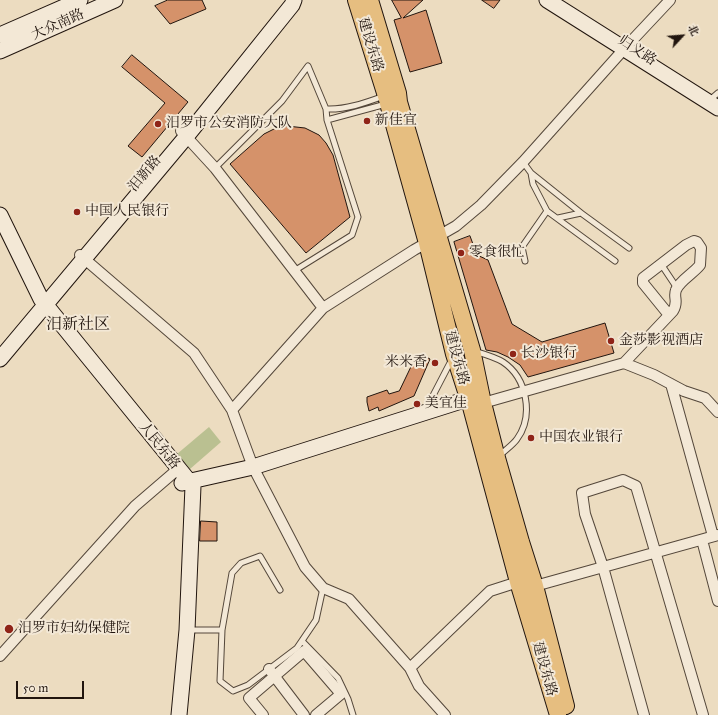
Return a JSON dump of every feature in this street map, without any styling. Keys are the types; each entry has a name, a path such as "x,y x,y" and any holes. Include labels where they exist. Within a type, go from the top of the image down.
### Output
{"main road":[{"name":"建设东路","path":"356,0 393,99"},
{"name":"建设东路","path":"370,0 393,99 433,240 472,350 476,401 518,582 558,715"},
{"name":"建设东路","path":"433,240 454,354 476,401 497,458 535,586 568,715"}],"street":[{"name":"大众南路","path":"0,35 80,0"},
{"name":"大众南路","path":"0,51 115,0"},
{"name":"汨新路","path":"0,348 40,306 183,134 290,0"},
{"path":"294,0 292,5 183,134 215,168 323,308"},
{"path":"547,0 626,47"},
{"name":"归义路","path":"556,0 626,47 716,101"},
{"path":"232,410 323,308 456,226 481,205 523,162 670,0"},
{"name":"人民东路","path":"0,215 40,306"},
{"name":"人民东路","path":"0,233 40,306 183,480"},
{"path":"0,656 135,506 183,480 254,468 476,401 525,391 624,362 669,315 676,306 675,292 677,288 700,265 700,248 694,241 690,242 643,278 643,283 669,315"},
{"path":"81,256 194,353 232,410 254,468 305,567 323,588 349,599 410,668 419,686 445,715"},
{"path":"0,359 40,306"},
{"path":"624,362 684,391 705,398 718,412"},
{"path":"535,586 715,536 671,384"},
{"path":"179,715 187,630 183,480"},
{"path":"173,715 180,630 183,480"},
{"path":"644,715 603,567 585,514 582,493 623,480 636,486 703,715"},
{"path":"702,540 718,601"},
{"path":"410,668 490,591 518,582"},
{"path":"263,715 249,698 272,673 304,651 341,694 315,715 311,709 304,715 272,673"}],"lane":[{"path":"215,168 282,101 308,66 326,109 327,120 358,217 352,235 294,272"},
{"path":"326,109 335,110 370,101 393,99"},
{"path":"327,120 393,99"},
{"path":"523,162 531,173 581,213 629,248"},
{"path":"531,173 533,184 547,211 615,260"},
{"path":"524,261 522,247 547,211"},
{"path":"558,218 581,213"},
{"path":"661,264 677,288"},
{"path":"472,350 503,362 514,372 525,391 525,424 517,439 497,458"},
{"path":"422,417 454,354"},
{"path":"280,590 260,556 241,563 232,573 222,630 220,681 233,691 272,673 297,648 316,620 323,588"},
{"path":"187,630 222,630"},
{"path":"302,641 338,678 348,699 353,715"}],"green space":[{"path":"209,427 221,442 190,469 177,454"}],"building":[{"path":"168,0 202,0 206,9 170,24 155,6"},
{"path":"392,0 423,0 403,18 426,10 442,63 410,72 394,20 401,18"},
{"path":"482,0 500,0 494,8"},
{"name":"汨罗市公安消防大队","path":"132,55 188,102 142,157 128,146 165,103 122,67"},
{"path":"287,126 305,128 319,135 326,143 333,155 350,217 306,253 230,164 264,134 276,128"},
{"path":"470,236 477,255 488,260 512,324 542,342 605,323 614,353 528,377 520,365 508,357 497,352 486,350 454,242"},
{"path":"417,355 422,357 423,355 430,359 414,396 379,411 378,407 369,411 367,397 387,390 389,394 399,391"},
{"path":"201,521 217,522 217,541 200,541"}],"place":[{"name":"新佳宜","path":"367,121"},
{"name":"汨罗市公安消防大队","path":"158,124"},
{"name":"中国人民银行","path":"77,212"},
{"name":"零食很忙","path":"461,253"},
{"name":"金莎影视酒店","path":"611,341"},
{"name":"长沙银行","path":"513,354"},
{"name":"米米香","path":"435,363"},
{"name":"美宜佳","path":"417,404"},
{"name":"中国农业银行","path":"531,438"},
{"name":"汨罗市妇幼保健院","path":"9,629"}],"district":[{"name":"汨新社区","path":"78,325"}]}
